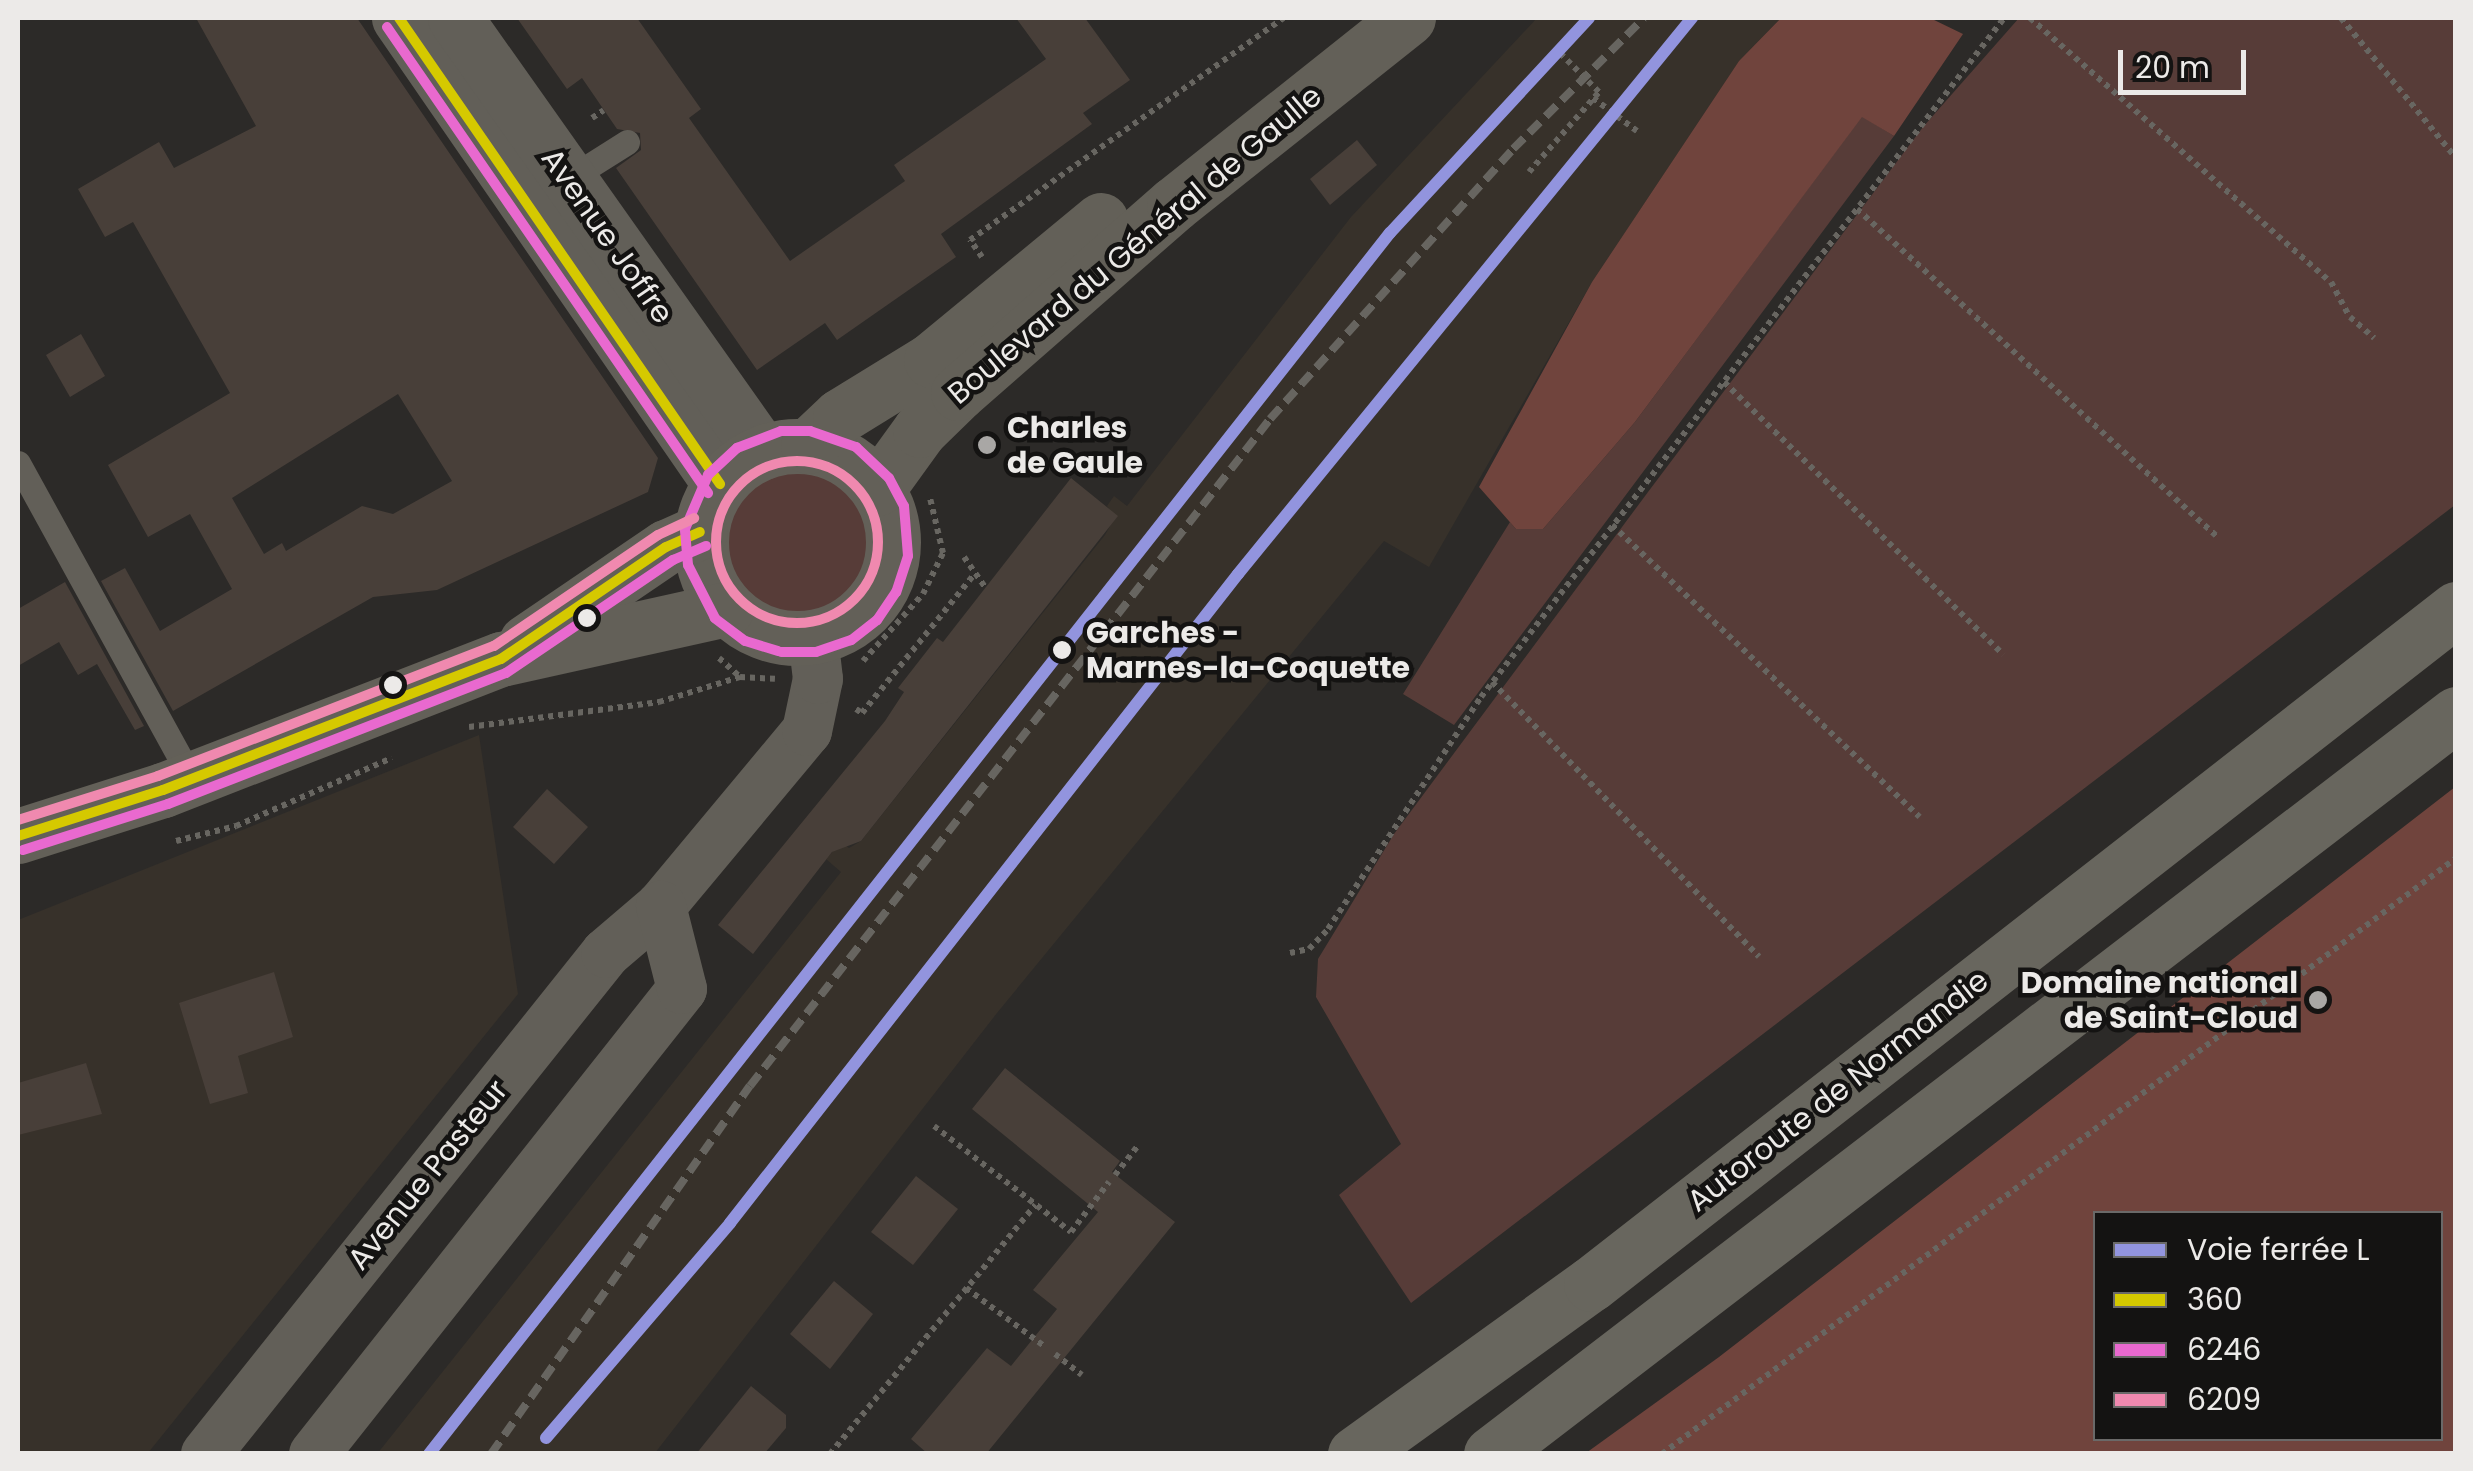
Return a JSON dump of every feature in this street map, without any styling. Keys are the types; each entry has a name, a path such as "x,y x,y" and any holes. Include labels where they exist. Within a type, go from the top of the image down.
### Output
{"highway":[{"name":"Autoroute de Normandie","path":"1355,1454 1591,1284 2456,608"},
{"path":"1491,1454 2456,714"}],"main road":[{"name":"Boulevard du Général de Gaulle","path":"501,659 666,547 748,478 931,360 1359,18"},
{"name":"Boulevard du Général de Gaulle","path":"878,488 920,430 958,393 1174,204 1408,18"},
{"path":"848,460 878,488 894,532 884,584 818,663 782,638 727,610 706,573 748,478 848,460"},
{"path":"18,836 191,778 501,659 727,610"}],"street":[{"name":"Avenue Joffre","path":"399,18 748,478"},
{"name":"Avenue Joffre","path":"455,18 567,180 748,478"},
{"name":"Avenue Pasteur","path":"206,1454 606,953 666,928 807,731 818,663"},
{"path":"314,1454 682,989 666,928"}],"lane":[{"path":"567,180 626,142"},
{"path":"18,463 191,778"}],"path":[{"path":"967,270 983,259 970,240 1284,18"},
{"path":"1290,954 1309,949 1328,929 1492,682 2004,18"},
{"path":"2030,18 2331,282 2350,317 2374,338"},
{"path":"2341,18 2456,158"},
{"path":"1528,172 1599,92 1556,49"},
{"path":"1593,98 1636,131"},
{"path":"592,118 604,110"},
{"path":"1856,209 2216,536"},
{"path":"1724,382 2003,654"},
{"path":"1612,525 1920,817"},
{"path":"455,731 660,702 740,677 818,663 923,594 942,553 938,530"},
{"path":"964,557 973,576 986,588"},
{"path":"850,704 862,713 973,576"},
{"path":"1492,682 1760,957"},
{"path":"164,844 236,826 405,752"},
{"path":"1662,1454 2456,858"},
{"path":"934,1126 1071,1232 1110,1182"},
{"path":"1115,1175 1137,1147"},
{"path":"830,1454 1035,1205"},
{"path":"966,1288 1044,1346"},
{"path":"1055,1354 1082,1375"}],"shaded area":[{"path":"1537,18 1781,18 1739,61 1592,282 1429,567 1384,541 997,1013 655,1453 377,1454 841,872 826,859 841,842 849,848 861,841 1105,535 1115,517 1107,506 1114,496 1127,506 1351,217"},
{"path":"1781,18 1930,18 1963,34 1894,136 1862,117 1635,422 1543,529 1516,529 1479,487 1592,282 1739,61"},
{"path":"2019,18 2455,18 2455,505 1411,1303 1339,1195 1401,1144 1316,997 1318,959 1394,834 1648,492 1923,127"},
{"path":"1862,116 1894,136 1454,725 1403,694 1510,522 1516,529 1543,529 1635,422"},
{"path":"797,469 826,474 850,491 867,515 872,544 867,573 850,597 826,614 797,619 768,614 744,597 727,573 722,544 727,515 744,491 768,474"},
{"path":"479,735 518,994 148,1453 18,1454 18,920"},
{"name":"Domaine national de Saint-Cloud","path":"2455,787 2455,1453 1586,1453 1719,1357"}],"building":[{"path":"196,18 357,18 658,458 648,492 437,590 373,597 173,711 101,581 125,568 160,631 232,589 190,514 148,537 108,465 230,393 133,222 105,237 78,189 159,142 174,168 256,126","holes":["398,394 452,481 393,514 362,506 286,551 282,543 264,554 232,498"]},
{"path":"517,18 637,18 701,109 689,118 790,261 905,181 894,165 1046,59 1016,18 1085,18 1130,80 1083,113 1092,124 941,234 956,257 837,340 825,323 757,370 616,168 641,150 640,133 617,129 582,78 567,89"},
{"path":"1357,140 1377,165 1330,205 1310,179"},
{"path":"81,334 105,376 70,397 46,355"},
{"path":"1071,478 1118,516 861,841 832,852 753,954 718,925 885,721 904,692 898,688 937,638 943,642"},
{"path":"65,582 144,726 135,730 97,664 78,675 59,642 18,666 18,609"},
{"path":"547,789 588,827 554,864 513,827"},
{"path":"274,972 293,1037 238,1056 248,1093 210,1104 179,1003"},
{"path":"86,1063 102,1114 18,1135 18,1083"},
{"path":"1005,1068 1120,1161 1112,1172 1175,1222 986,1454 928,1454 911,1439 987,1348 1011,1366 1057,1309 1033,1290 1098,1212 972,1109"},
{"path":"916,1176 958,1209 913,1265 871,1232"},
{"path":"834,1281 873,1314 830,1369 790,1334"},
{"path":"751,1386 786,1415 786,1428 764,1454 696,1454"}],"railway":[{"path":"491,1454 750,1086 1270,419 1513,149 1644,18"}],"rail line":[{"name":"L","path":"429,1454 1390,233 1589,18"},
{"name":"L","path":"546,1438 730,1223 1238,574 1692,18"}],"transit line":[{"name":"360","path":"399,18 720,484"},
{"name":"6246","path":"387,27 708,493"},
{"name":"6246","path":"778,651 745,641 715,618 688,565 685,529 708,475 737,448 781,431 810,431 856,447 889,478 904,506 908,556 896,592 877,620 851,640 816,652 781,652"},
{"name":"6209","path":"797,461 828,467 854,485 872,511 878,542 872,573 854,599 828,617 797,623 766,617 740,599 722,573 716,542 722,511 740,485 766,467 797,461"},
{"name":"6209","path":"18,820 158,776 494,646 658,535 694,518"},
{"name":"360","path":"18,836 163,790 501,659 666,547 700,532"},
{"name":"6246","path":"23,850 168,804 506,673 673,560 706,546"}],"place":[{"name":"Charles de Gaule","path":"987,445"},
{"name":"Garches - Marnes-la-Coquette","path":"1062,650"},
{"name":"Domaine national de Saint-Cloud","path":"2318,1000"}]}
